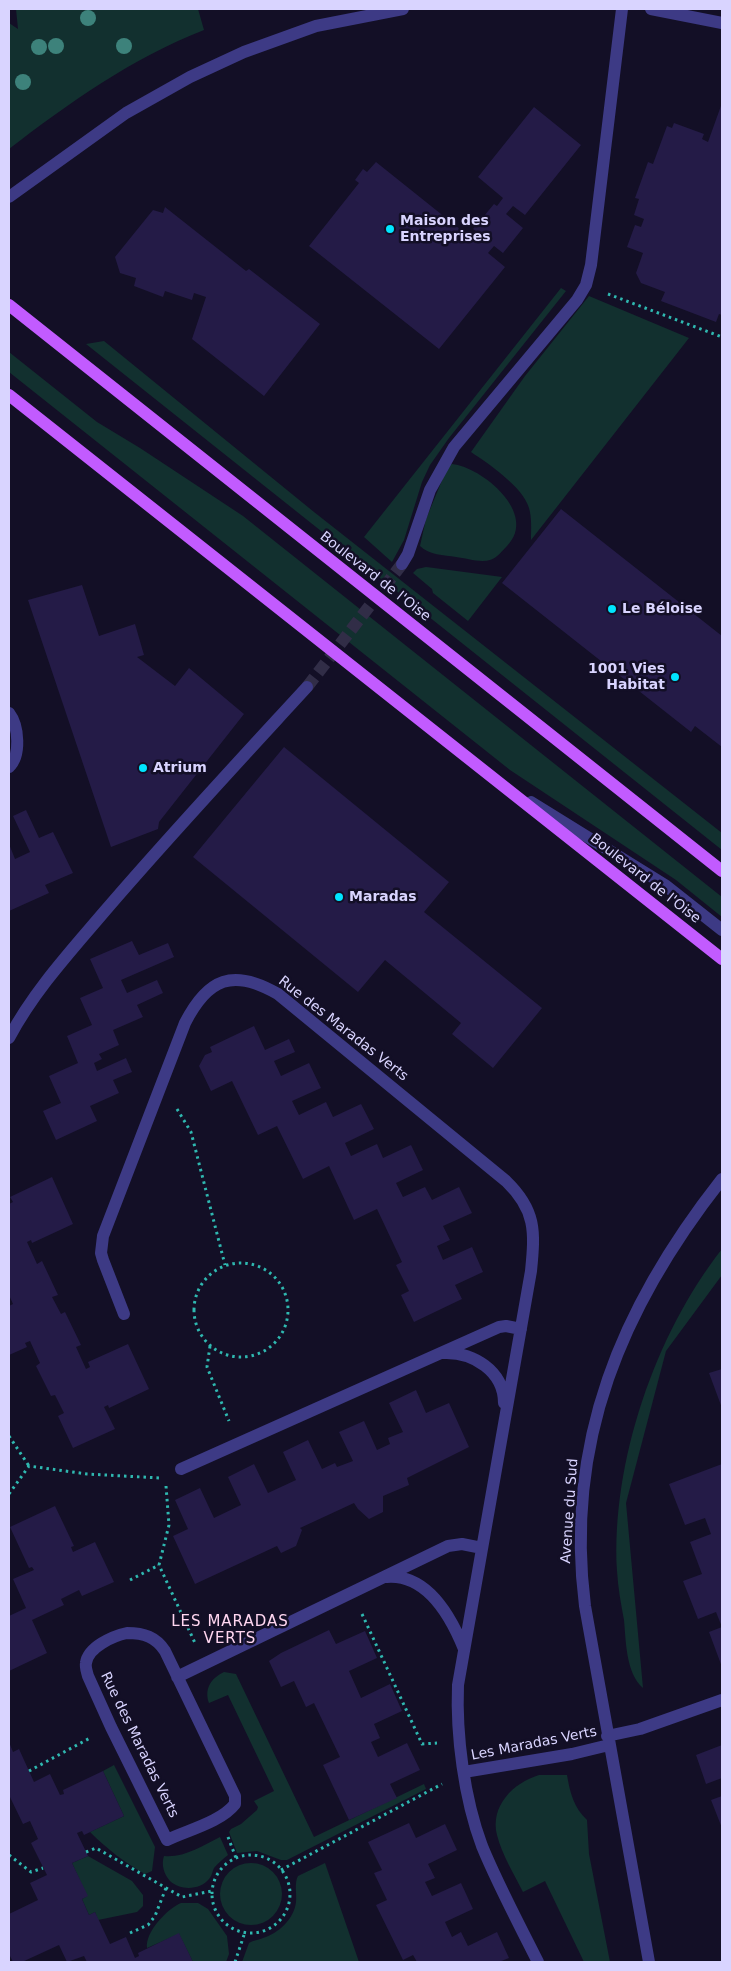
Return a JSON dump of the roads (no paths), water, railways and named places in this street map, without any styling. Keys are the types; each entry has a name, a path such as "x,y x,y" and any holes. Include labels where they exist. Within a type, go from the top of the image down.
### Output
{"main road":[{"name":"Boulevard de l'Oise","path":"9,305 722,872"},
{"name":"Boulevard de l'Oise","path":"9,395 722,959"}],"street":[{"path":"9,197 126,113 190,77 244,52 316,26 403,9"},
{"path":"402,564 408,554 430,490 450,452 577,300 586,285 591,265 622,9"},
{"path":"651,9 722,23"},
{"path":"9,1038 22,1014 43,985 93,925 307,687"},
{"path":"9,713 16,731 16,750 13,763 9,767"},
{"path":"497,781 665,886 722,930"},
{"name":"Rue des Maradas Verts","path":"124,1314 103,1260 101,1243 184,1023 193,1007 207,991 226,982 245,980 259,983 278,994 499,1174 520,1194 528,1208 532,1225 533,1247 521,1329 458,1685 457,1709 464,1772 475,1825 482,1846 538,1962"},
{"name":"Avenue du Sud","path":"649,1962 585,1606 580,1547 587,1460 594,1422 622,1339 685,1230 722,1179"},
{"name":"Rue des Maradas Verts","path":"181,1469 503,1326 521,1329"},
{"name":"Rue des Maradas Verts","path":"439,1354 452,1353 470,1357 484,1364 495,1375 503,1390 504,1426"},
{"path":"177,1677 452,1545 462,1544 482,1548"},
{"path":"385,1577 404,1578 432,1595 455,1627 464,1650"},
{"name":"Rue des Maradas Verts","path":"127,1633 145,1635 154,1638 160,1643 177,1677 234,1796 235,1804 220,1817 167,1840 111,1727 86,1664 89,1656 95,1649 118,1635 127,1633"},
{"name":"Les Maradas Verts","path":"464,1772 572,1754 722,1700"}],"tunnel":[{"path":"307,687 402,564"}],"place":[{"name":"Maison des Entreprises","path":"390,229"},
{"name":"Le Béloise","path":"612,609"},
{"name":"1001 Vies Habitat","path":"675,677"},
{"name":"Atrium","path":"143,768"},
{"name":"Maradas","path":"339,897"}],"district":[{"name":"LES MARADAS VERTS","path":"230,1630"}]}
